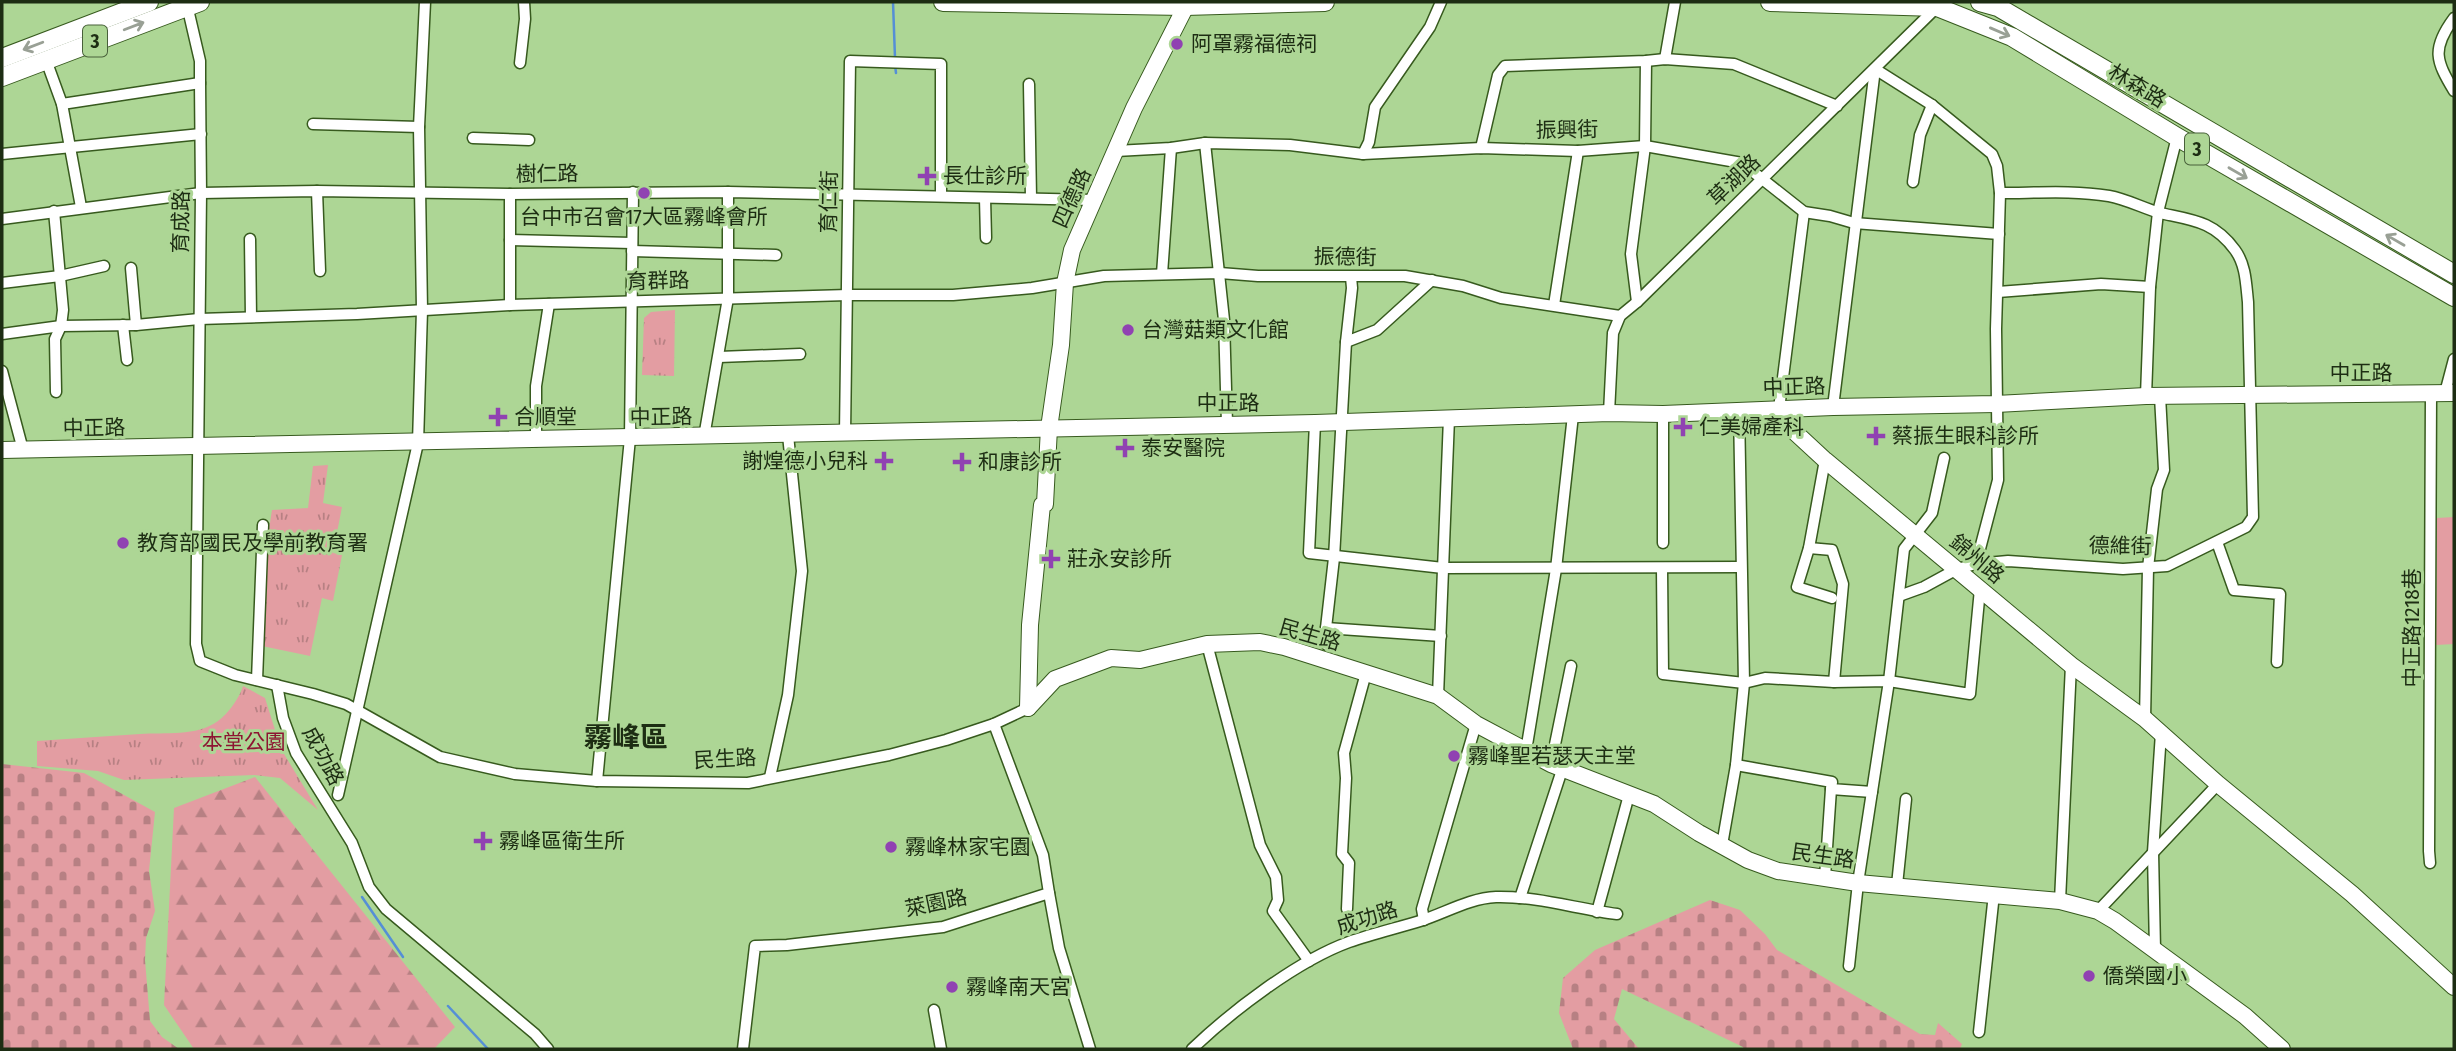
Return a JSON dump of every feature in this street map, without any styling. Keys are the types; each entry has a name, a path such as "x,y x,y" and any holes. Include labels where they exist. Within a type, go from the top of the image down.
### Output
{"main road":[{"name":"3","path":"2,58 149,2"},
{"path":"943,2 1325,2"},
{"name":"林森路","path":"1770,2 1940,4 2012,37 2177,137 2454,297"},
{"name":"林森路","path":"1980,2 1998,7 2454,274"},
{"name":"3","path":"2,76 190,3"}],"street":[{"path":"338,795 418,443 422,310 419,127 425,2"},
{"path":"520,63 525,19 524,2"},
{"path":"1363,154 1369,142 1375,107 1430,27 1441,2"},
{"path":"1665,59 1675,2"},
{"name":"育成路","path":"190,3 200,61 198,447"},
{"name":"四德路","path":"1049,428 1072,250 1152,69 1187,4"},
{"name":"草湖路","path":"1620,316 1940,4"},
{"path":"2454,18 2442,34 2438,54 2440,67 2454,91"},
{"path":"1481,148 1497,75 1505,66 1665,59 1734,64 1837,106"},
{"path":"46,60 62,103 81,208"},
{"name":"育仁街","path":"845,435 850,61 941,64 942,196"},
{"path":"1637,302 1631,254 1646,146 1646,61"},
{"path":"1833,407 1875,69 1932,105 1992,154 1997,166 2000,194 1996,404 1998,480 1976,564"},
{"path":"62,103 200,83"},
{"path":"1029,84 1031,198"},
{"path":"1913,182 1920,135 1932,105"},
{"path":"313,124 419,127"},
{"path":"2,154 201,134"},
{"path":"2145,719 2148,568 2157,489 2164,470 2153,396 2150,287 2158,212 2177,137"},
{"path":"474,138 529,140"},
{"path":"1205,143 1220,273 1226,353 1227,424"},
{"name":"振興街","path":"1116,151 1205,143 1290,145 1363,154 1481,148 1578,151 1646,146 1742,163 1804,212 1854,223 1999,234"},
{"path":"1163,274 1171,148"},
{"path":"1554,305 1578,151"},
{"path":"317,191 320,271"},
{"path":"597,781 630,438 633,192"},
{"path":"704,436 728,298 728,192"},
{"name":"樹仁路","path":"2,219 201,193 728,192 1094,200"},
{"path":"2000,194 2075,193 2111,196 2208,225 2220,232 2236,251 2244,267 2248,302 2250,395"},
{"path":"510,194 510,305"},
{"path":"985,198 985,238"},
{"path":"54,211 63,310 61,327 55,339 55,392"},
{"path":"1775,410 1804,212"},
{"path":"250,239 251,317"},
{"path":"510,240 776,255"},
{"path":"2,283 60,276 104,265"},
{"path":"131,268 136,325"},
{"name":"振德街","path":"1066,284 1104,276 1163,274 1405,276 1432,280 1501,298 1620,316"},
{"path":"1327,645 1326,628 1334,558 1351,277"},
{"path":"1346,342 1377,330 1432,280"},
{"name":"育群路","path":"2,334 61,327 136,325 199,319 631,300 953,295 1066,284"},
{"path":"1998,292 2101,284 2150,287"},
{"path":"536,441 536,386 549,304"},
{"path":"1609,413 1613,333 1620,316"},
{"path":"123,325 127,360"},
{"path":"719,357 800,354"},
{"name":"中正路1218巷","path":"2430,863 2428,850 2444,393 2454,359"},
{"path":"2,371 23,450"},
{"name":"中正路","path":"2,450 845,435 1609,413 1663,414 1996,404 2153,396 2444,393"},
{"name":"德維街","path":"1899,596 1924,587 1957,569 1976,564 2008,561 2148,568 2167,566 2246,527 2253,517 2250,395"},
{"name":"錦州路","path":"1775,410 1825,460 2070,665 2145,719 2217,784 2352,894 2454,987"},
{"path":"1722,845 1736,765 1744,683 1739,411"},
{"path":"1663,414 1663,543"},
{"path":"1526,751 1556,569 1573,415"},
{"path":"1438,696 1449,418"},
{"path":"1315,423 1309,553 1334,558 1443,568 1741,567"},
{"path":"1028,708 1030,625 1042,505 1045,504 1049,428"},
{"path":"770,777 788,695 802,571 788,435"},
{"path":"198,447 196,644 200,661 235,675 276,685"},
{"path":"1849,966 1858,883 1889,681 1904,549 1932,513 1944,458"},
{"path":"1825,460 1810,548 1797,587 1832,598"},
{"path":"257,680 263,525"},
{"path":"2217,542 2234,590 2280,594 2277,662"},
{"path":"1810,548 1832,550 1843,584 1834,682"},
{"path":"1662,569 1663,674 1744,683 1765,678 1834,682 1889,681 1970,694 1980,589"},
{"path":"1326,628 1441,636"},
{"name":"民生路","path":"276,685 326,697 356,710 440,757 515,774 597,781 748,783 889,755 995,724 1028,708 1055,679 1111,658 1140,660 1207,644 1260,642 1284,647 1438,696 1476,724 1557,767 1654,804 1748,860 1778,871 1858,883 2060,901 2098,911 2245,1016 2282,1049"},
{"path":"1207,644 1260,845 1276,877 1278,900 1273,911 1309,961"},
{"path":"2060,901 2070,665"},
{"path":"1520,898 1557,767 1571,666"},
{"path":"1347,909 1349,863 1342,854 1346,778 1344,753 1366,673"},
{"name":"成功路","path":"276,685 296,753 352,843 373,893 386,909 528,1028 548,1049"},
{"path":"995,724 1043,855 1059,948 1090,1049"},
{"name":"成功路","path":"1192,1049 1253,998 1309,961 1348,942 1424,920 1422,909 1476,724"},
{"path":"2155,950 2152,852 2161,733"},
{"path":"1736,765 1832,782 1825,877"},
{"path":"2098,911 2217,784"},
{"path":"1831,789 1872,792"},
{"path":"1597,912 1629,795"},
{"path":"1897,885 1906,799"},
{"name":"萊園路","path":"743,1049 755,946 787,946 943,927 1049,893"},
{"path":"1979,1032 1994,894"},
{"path":"1424,920 1450,908 1493,897 1520,898 1617,914"},
{"path":"934,1010 941,1049"}],"green space":[{"path":"675,310 674,376 642,375 644,318 651,312"},
{"path":"328,465 323,503 342,507 333,553 342,555 333,601 322,598 310,656 262,646 272,510 308,508 313,466"},
{"path":"2454,517 2454,644 2436,645 2437,518"},
{"name":"本堂公園","path":"243,686 265,698 281,749 318,810 280,778 254,775 124,780 98,771 37,766 37,741 200,730 222,718 230,710"},
{"path":"2,764 84,773 155,812 149,871 155,911 146,938 145,960 150,1021 162,1037 179,1049 2,1049"},
{"path":"255,777 455,1027 434,1049 194,1049 164,1005 174,808"},
{"path":"1710,900 1740,910 1777,950 1920,1034 1935,1035 1938,1023 1962,1044 1960,1049 1744,1049 1622,989 1614,1019 1639,1049 1573,1049 1559,1013 1563,978 1595,950"}],"waterway":[{"path":"893,2 895,58"},
{"path":"895,65 896,73"},
{"path":"362,897 403,957"},
{"path":"448,1006 488,1049"}],"place":[{"name":"阿罩霧福德祠","path":"1177,44"},
{"name":"長仕診所","path":"927,176"},
{"name":"台中市召會17大區霧峰會所","path":"644,193"},
{"name":"台灣菇類文化館","path":"1128,330"},
{"name":"合順堂","path":"498,417"},
{"name":"仁美婦產科","path":"1683,427"},
{"name":"蔡振生眼科診所","path":"1876,436"},
{"name":"泰安醫院","path":"1125,448"},
{"name":"謝煌德小兒科","path":"884,461"},
{"name":"和康診所","path":"962,462"},
{"name":"教育部國民及學前教育署","path":"123,543"},
{"name":"莊永安診所","path":"1051,559"},
{"name":"霧峰聖若瑟天主堂","path":"1454,756"},
{"name":"霧峰區衛生所","path":"483,841"},
{"name":"霧峰林家宅園","path":"891,847"},
{"name":"僑榮國小","path":"2089,976"},
{"name":"霧峰南天宮","path":"952,987"}],"district":[{"name":"霧峰區","path":"626,737"}]}
